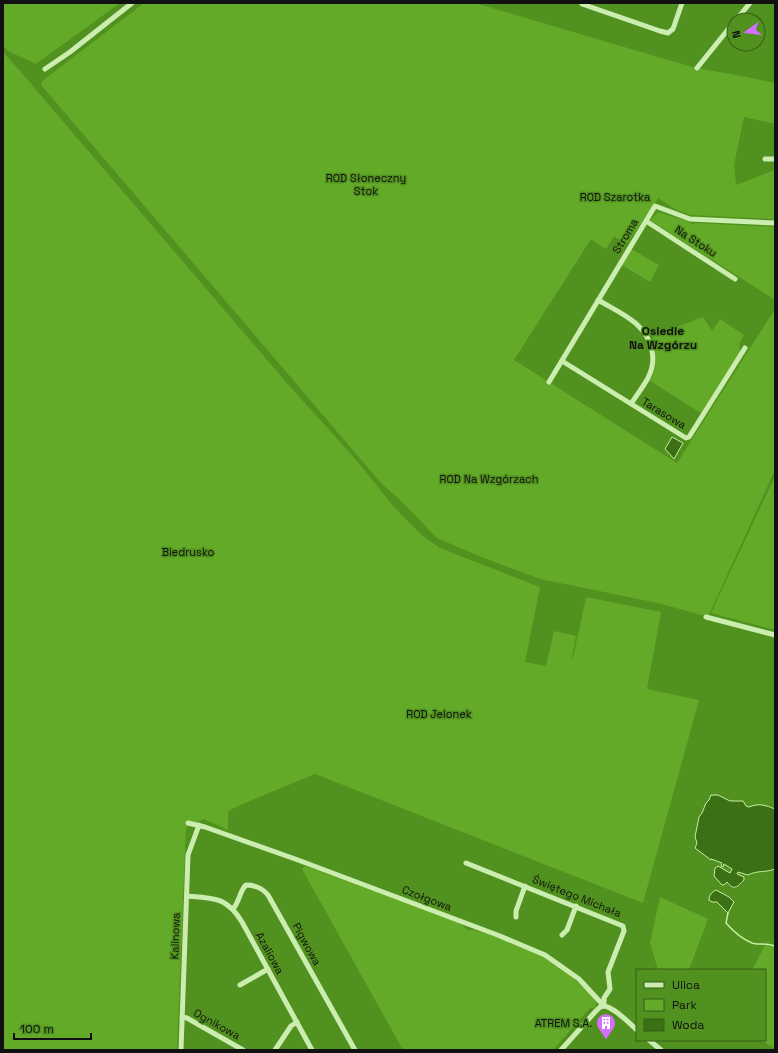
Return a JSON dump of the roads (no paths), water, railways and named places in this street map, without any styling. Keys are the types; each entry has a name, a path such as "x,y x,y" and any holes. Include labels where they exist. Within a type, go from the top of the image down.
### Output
{"street":[{"path":"45,69 70,52 132,3"},
{"path":"582,4 660,31 668,32 673,29 682,3"},
{"path":"742,12 750,3"},
{"path":"696,68 726,32"},
{"path":"765,159 775,159"},
{"name":"Stroma","path":"549,382 655,206 690,219 775,223"},
{"name":"Na Stoku","path":"646,221 736,279"},
{"path":"598,300 639,325 647,335 651,344 653,354 651,370 648,378 631,404"},
{"name":"Tarasowa","path":"562,361 683,437 689,437 745,348"},
{"path":"706,617 775,635"},
{"name":"Czołgowa","path":"188,823 298,860 500,936 545,955 579,979 604,1006 613,1010 636,1029"},
{"name":"Kalinowa","path":"181,1050 188,855 199,826"},
{"name":"Świętego Michała","path":"466,863 576,906 624,927 624,931 608,972 610,989 604,998 604,1006"},
{"name":"Pigwowa","path":"233,909 238,904 243,888 246,885 251,885 264,890 355,1050"},
{"path":"516,917 516,911 525,886"},
{"name":"Azaliowa","path":"187,896 216,899 233,909 242,922 312,1050"},
{"path":"562,935 567,930 576,906"},
{"path":"240,985 268,969"},
{"path":"561,1050 595,1012 600,1007 604,1006"},
{"name":"Ognikowa","path":"182,1017 243,1050"},
{"path":"275,1050 291,1026 297,1022"},
{"path":"650,1041 661,1050"}],"water":[{"path":"672,437 683,443 674,459 665,449"},
{"path":"711,795 718,795 730,801 743,801 746,806 749,807 762,805 775,809 775,869 748,875 738,872 737,874 744,877 744,880 736,887 727,882 722,885 714,876 715,868 718,866 730,873 732,869 724,864 723,867 721,866 722,863 711,860 695,848 697,843 695,837 699,817"},
{"path":"716,890 729,897 734,902 728,913 717,902 712,902 709,900 711,894"}],"waterway":[{"path":"728,913 726,923 741,937 752,943 775,946"}],"place":[{"name":"ATREM S.A.","path":"606,1040"}],"district":[{"name":"Osiedle Na Wzgórzu","path":"663,338"}],"park label":[{"name":"ROD Słoneczny Stok","path":"366,184"},
{"name":"ROD Szarotka","path":"615,197"},
{"name":"ROD Na Wzgórzach","path":"489,479"},
{"name":"Biedrusko","path":"188,552"},
{"name":"ROD Jelonek","path":"439,714"}]}
